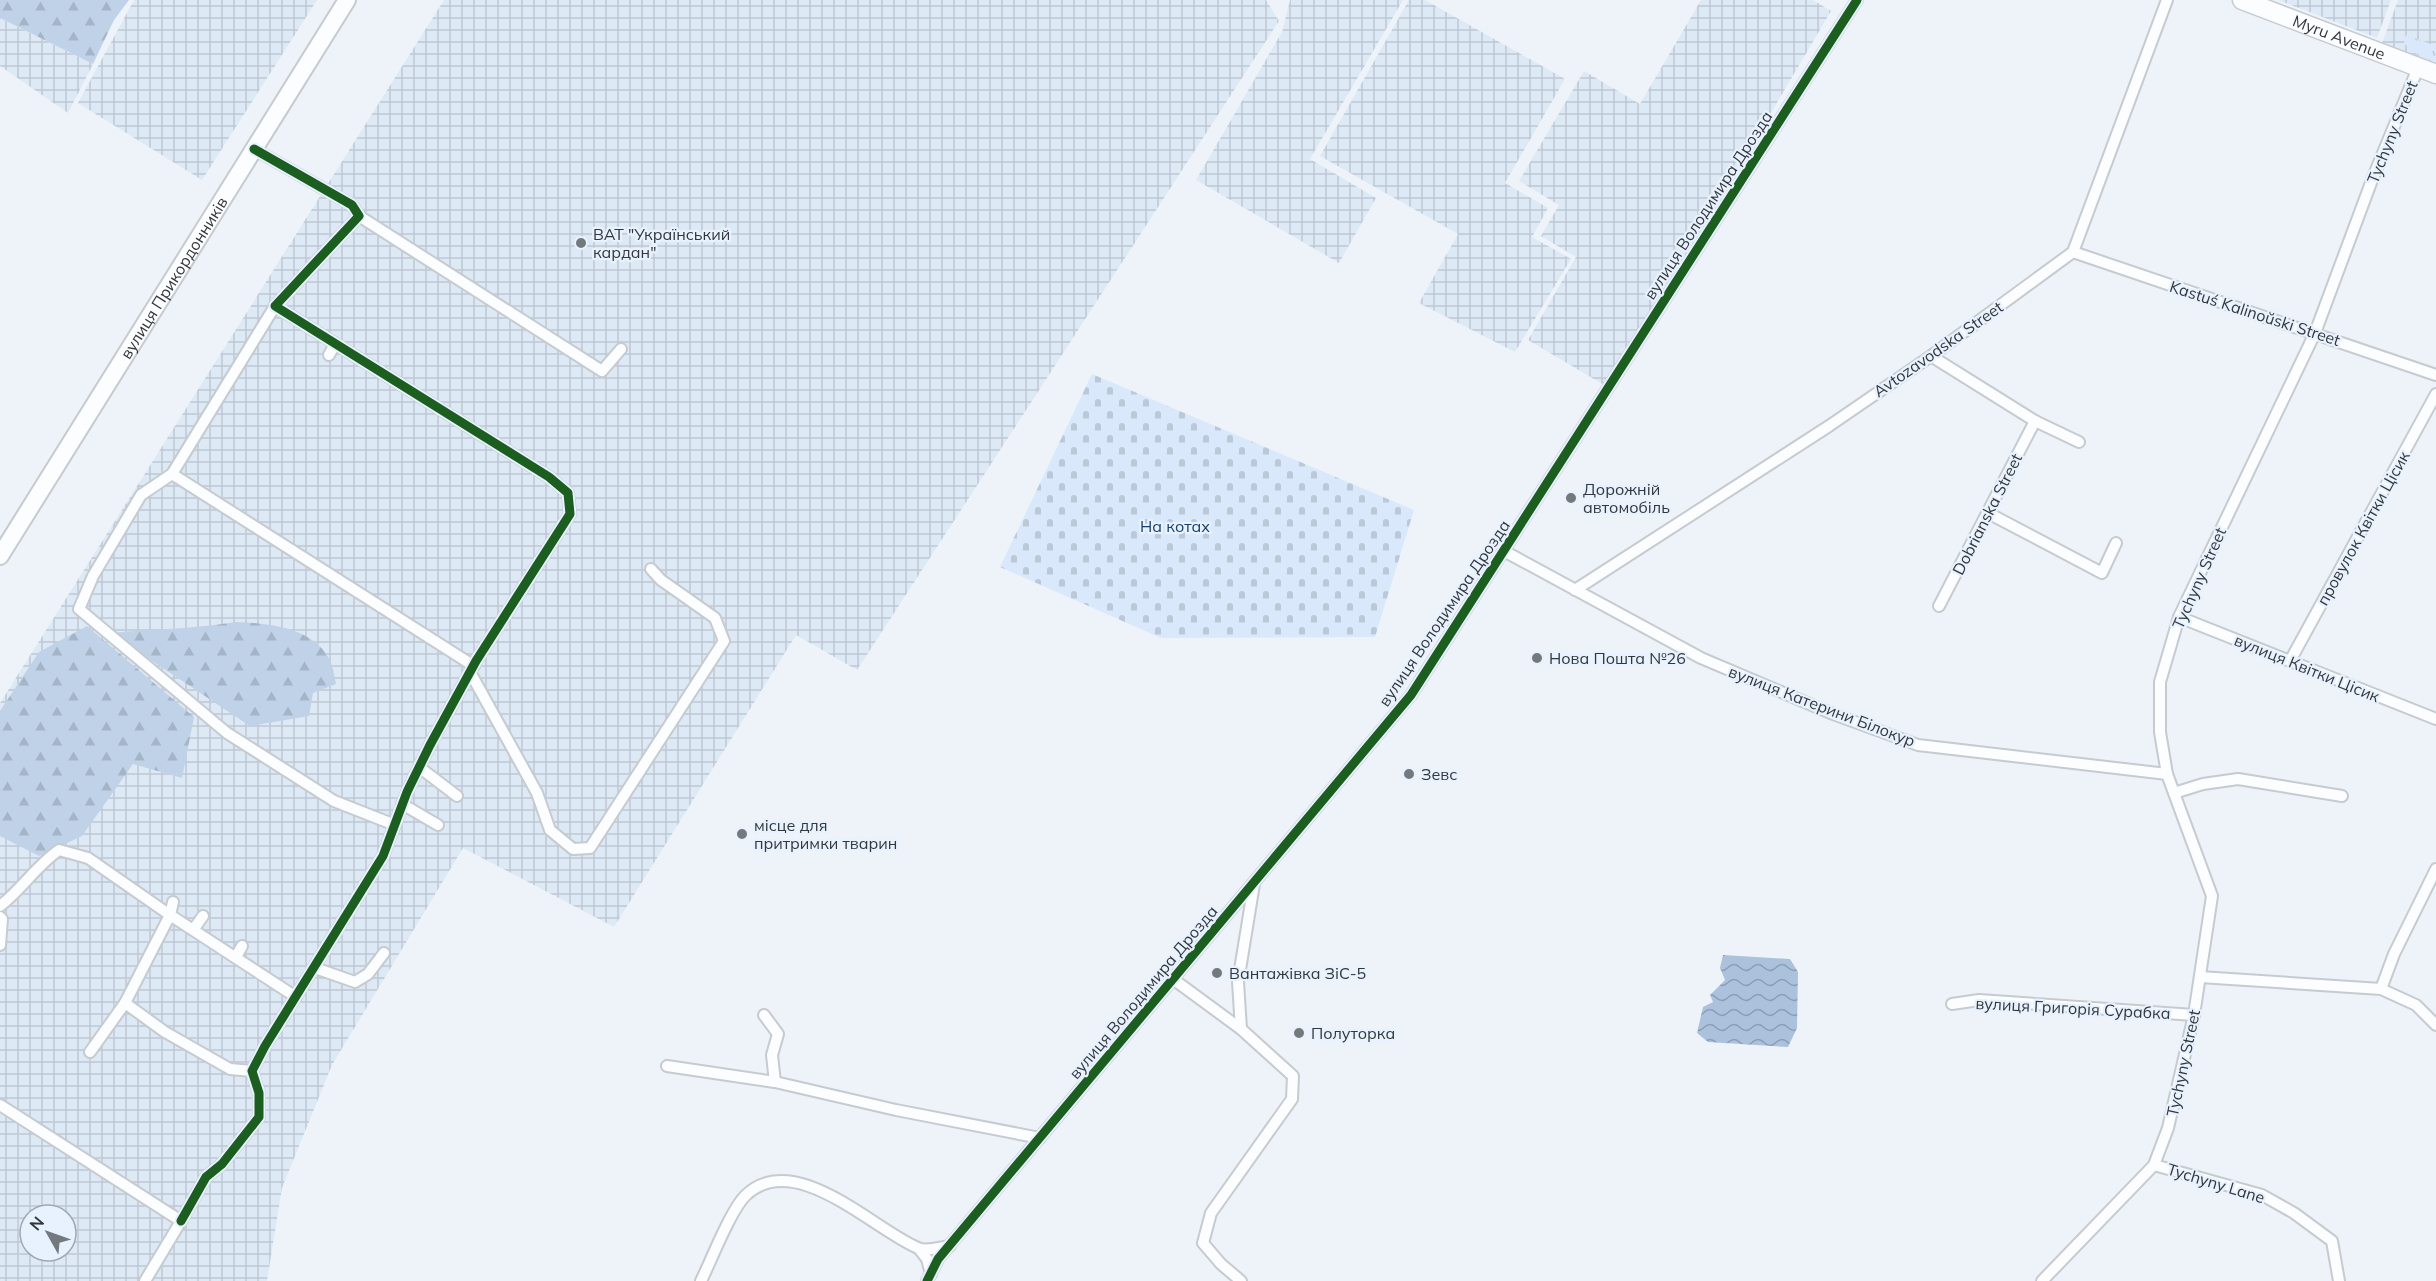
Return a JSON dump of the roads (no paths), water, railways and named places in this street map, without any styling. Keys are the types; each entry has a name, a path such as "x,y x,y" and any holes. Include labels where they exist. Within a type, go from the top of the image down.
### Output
{"main road":[{"name":"Myru Avenue","path":"2242,0 2436,74"}],"street":[{"name":"вулиця Прикордонників","path":"0,556 347,0"},
{"name":"вулиця Володимира Дрозда","path":"929,1277 950,1246 1411,695 1857,0"},
{"path":"2073,252 2168,0"},
{"name":"Tychyny Street","path":"2042,1281 2154,1165 2168,1128 2194,1015 2212,896 2167,774 2160,732 2160,682 2179,617 2315,333 2372,180 2418,68"},
{"path":"254,150 352,205 359,216 602,371 621,349"},
{"path":"359,216 275,306 172,474 141,495 93,576 80,609 227,733 334,801 395,825"},
{"name":"Kastuś Kalinoŭski Street","path":"2073,252 2436,375"},
{"name":"Avtozavodska Street","path":"1575,590 1829,426 1931,356 2073,252"},
{"path":"145,1281 206,1177 222,1164 260,1117 260,1093 252,1071 264,1046 315,968 383,856 402,804 419,767 472,669 570,514 568,493 549,477 275,306"},
{"path":"329,355 335,344"},
{"path":"1931,356 2035,421 2079,442"},
{"name":"провулок Квітки Цісик","path":"2290,661 2436,394"},
{"name":"Dobrianska Street","path":"1939,606 2035,421"},
{"path":"172,474 472,669 537,793 550,830 573,849 590,848 724,641 715,618 661,580 651,569"},
{"path":"1988,513 2102,573 2116,543"},
{"name":"вулиця Катерини Білокур","path":"1504,551 1701,658 1833,714 1918,745 2167,774"},
{"name":"вулиця Квітки Цісик","path":"2179,617 2436,719"},
{"path":"419,767 457,796"},
{"path":"2174,793 2203,784 2238,779 2342,796"},
{"path":"402,804 438,825"},
{"path":"0,906 18,893 42,862 59,850 88,858 193,930 236,957 263,969 296,997"},
{"path":"2381,989 2394,954 2436,869"},
{"path":"1241,1029 1238,982 1255,882"},
{"path":"90,1052 125,1003 170,915 173,902"},
{"path":"193,930 203,916"},
{"path":"0,917 2,919 0,945"},
{"path":"236,957 242,946"},
{"path":"315,968 355,982 368,974 384,953"},
{"path":"2200,977 2381,989 2416,1005 2436,1025"},
{"path":"1173,979 1241,1029 1293,1076 1292,1099 1211,1213 1208,1223 1203,1243 1221,1264 1241,1281"},
{"name":"вулиця Григорія Сурабка","path":"1952,1004 1978,1000 2194,1015"},
{"path":"125,1003 165,1032 230,1069 252,1071"},
{"path":"764,1015 778,1034 772,1055 775,1082"},
{"path":"667,1066 775,1082 896,1110 1040,1138"},
{"path":"0,1105 181,1221"},
{"name":"Tychyny Lane","path":"2154,1165 2262,1195 2294,1213 2332,1240 2339,1281"},
{"path":"701,1281 728,1224 745,1196 765,1183 796,1180 834,1198 920,1250 927,1259 929,1277"},
{"path":"920,1250 950,1246"}],"water":[{"path":"1723,955 1790,959 1798,972 1797,1028 1788,1047 1708,1042 1697,1033 1703,1007 1713,1002 1710,995 1725,980 1720,968"}],"place":[{"name":"ВАТ \"Український кардан\"","path":"581,243"},
{"name":"Дорожній автомобіль","path":"1571,498"},
{"name":"Нова Пошта №26","path":"1537,658"},
{"name":"Зевс","path":"1409,774"},
{"name":"місце для притримки тварин","path":"742,834"},
{"name":"Вантажівка ЗіС-5","path":"1217,973"},
{"name":"Полуторка","path":"1299,1033"}],"park label":[{"name":"На котах","path":"1175,526"}]}
